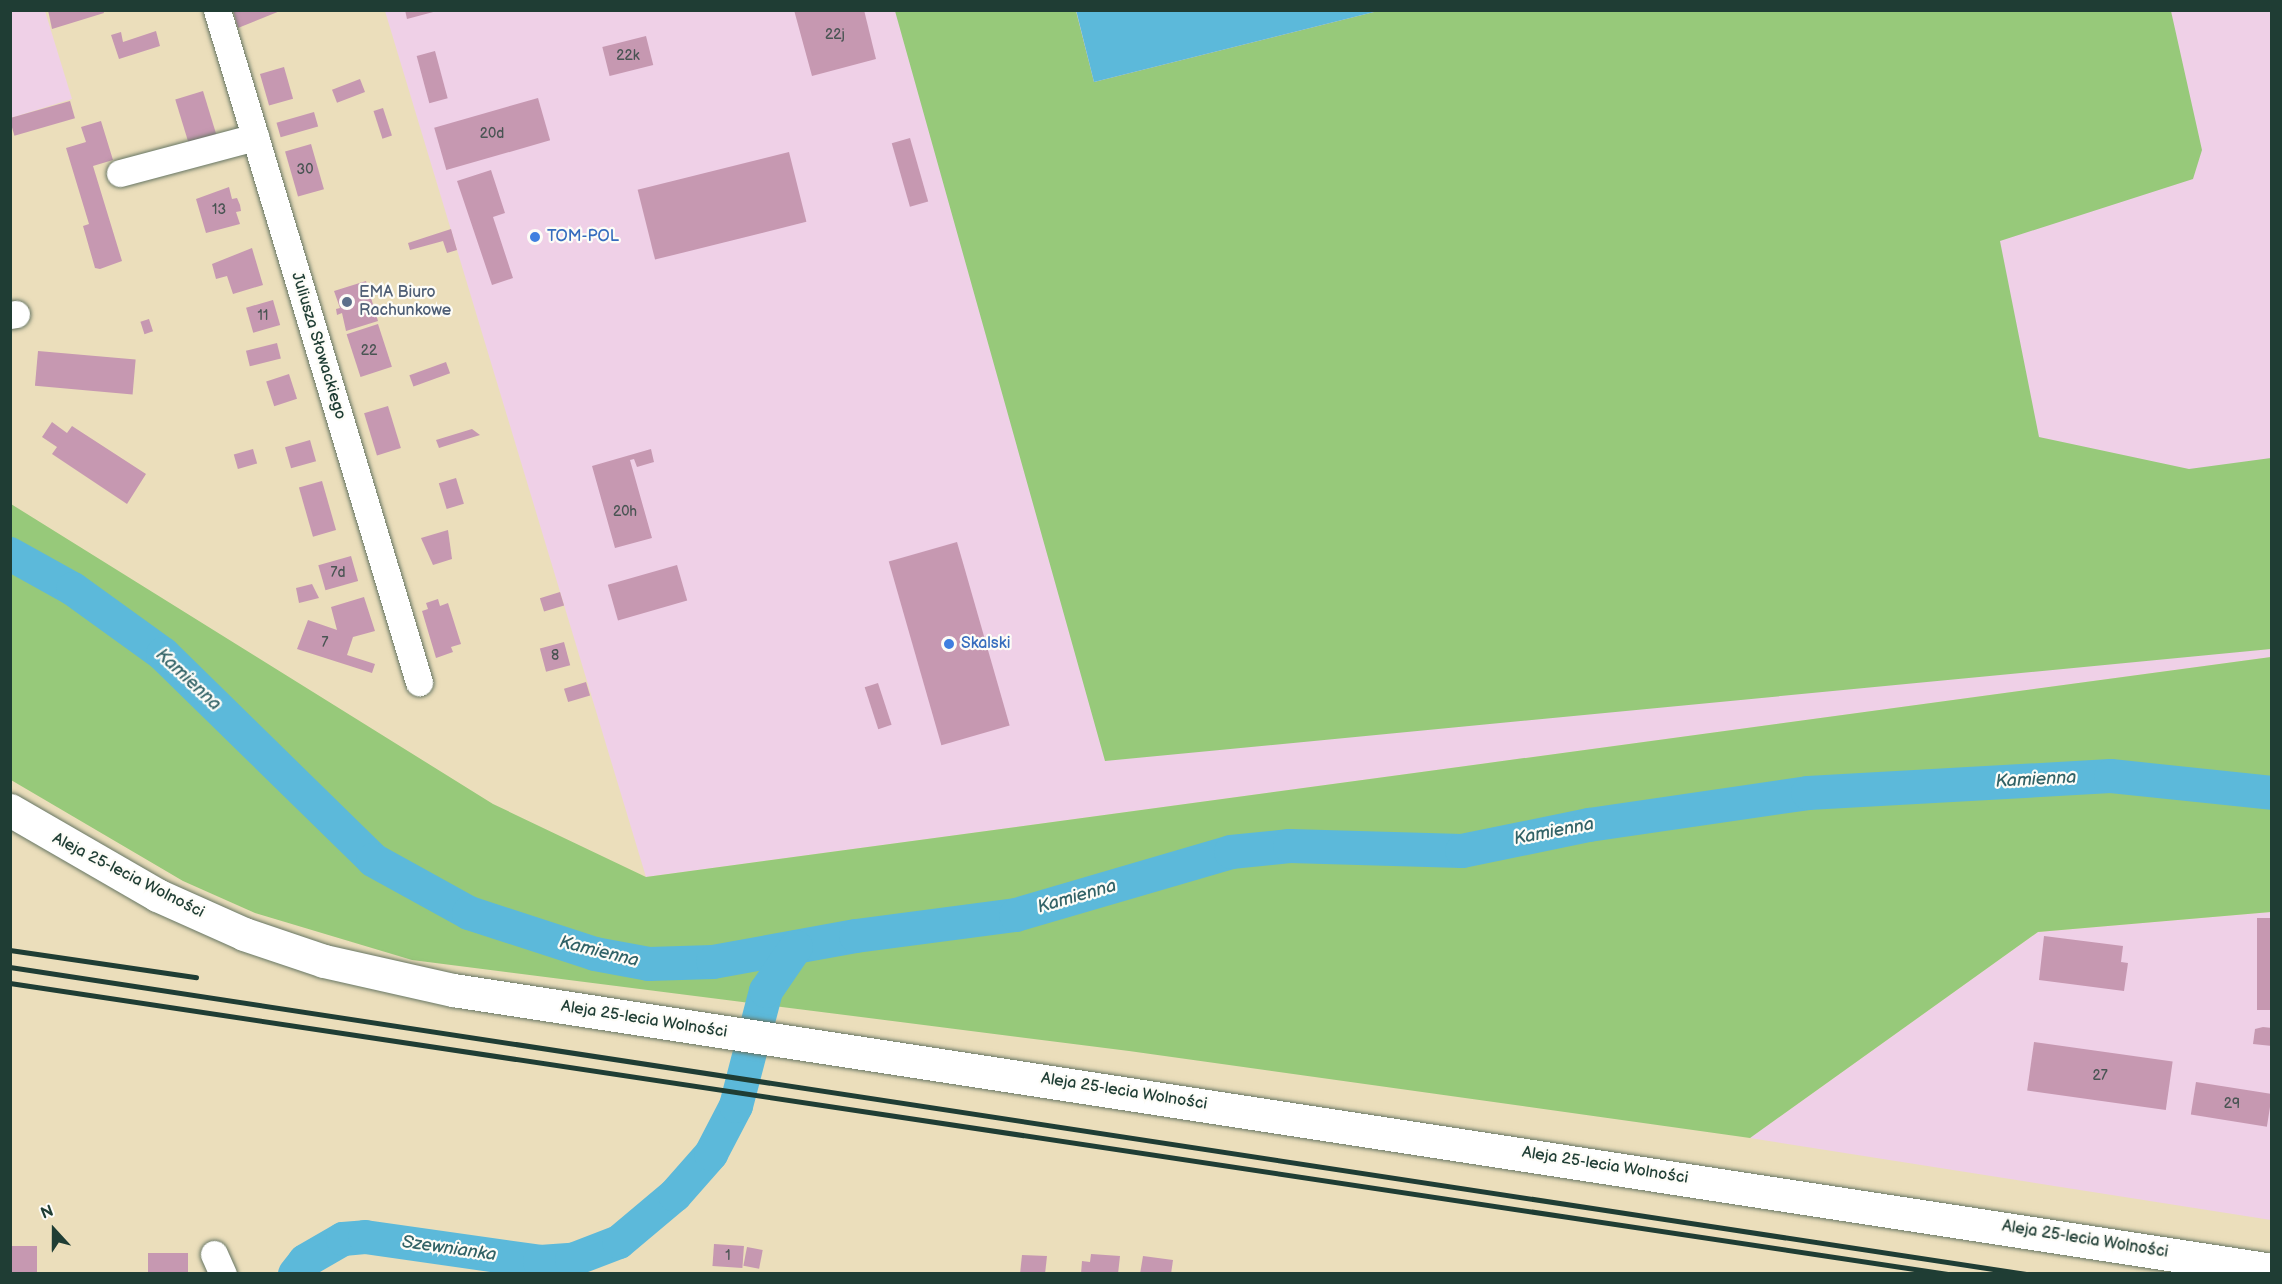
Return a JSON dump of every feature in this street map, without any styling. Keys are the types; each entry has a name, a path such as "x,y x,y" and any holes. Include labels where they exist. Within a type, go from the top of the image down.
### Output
{"main road":[{"name":"Aleja 25-lecia Wolności","path":"10,810 157,895 244,934 324,962 453,990 2271,1270"}],"street":[{"name":"Juliusza Słowackiego","path":"217,10 419,682"},
{"path":"120,173 255,137"}],"shaded area":[{"path":"11,10 45,11 72,99 11,118"},
{"path":"385,11 2271,11 2271,657 646,877"},
{"path":"2271,912 2271,1220 1750,1138 2038,932"}],"green space":[{"path":"895,11 1076,11 1094,82 1378,11 2171,11 2202,150 2193,179 2000,241 2039,437 2189,469 2271,458 2271,649 1105,761"},
{"path":"11,504 493,804 646,877 2271,657 2271,912 2038,932 1750,1138 1129,1051 412,960 255,913 183,881 11,780"}],"water":[{"path":"1076,10 1378,10 1378,11 1094,82"}],"building":[{"path":"48,10 103,10 104,13 52,29"},
{"path":"233,10 280,10 280,11 238,28"},
{"path":"405,10 437,10 437,11 407,19"},
{"path":"794,10 864,10 876,59 812,76"},
{"path":"156,31 160,46 119,59 111,35 121,32 123,42"},
{"path":"646,36 653,65 610,76 602,47"},
{"path":"435,51 448,98 429,103 417,56"},
{"path":"284,67 293,99 269,106 260,74"},
{"path":"360,79 365,92 337,103 332,90"},
{"path":"203,91 218,141 190,149 175,99"},
{"path":"538,98 550,140 446,170 434,128"},
{"path":"70,101 75,118 14,136 10,118"},
{"path":"383,108 392,136 382,139 373,111"},
{"path":"314,112 318,126 281,137 277,123"},
{"path":"101,121 113,160 93,166 122,261 100,269 95,268 83,226 89,224 66,148 86,142 81,127"},
{"path":"910,138 928,201 910,207 892,143"},
{"path":"311,144 324,189 298,197 285,151"},
{"path":"789,152 806,222 655,260 638,190"},
{"path":"491,170 505,213 493,217 513,278 492,285 457,181"},
{"path":"229,187 232,199 237,198 240,205 241,211 236,212 240,224 206,233 196,199"},
{"path":"451,229 457,250 447,253 443,241 410,250 408,243"},
{"path":"252,248 263,285 233,294 227,276 216,279 212,264"},
{"path":"366,281 378,321 346,331 342,313 337,315 336,309 340,308 334,291"},
{"path":"273,300 280,325 253,333 246,308"},
{"path":"149,319 153,331 144,334 140,322"},
{"path":"378,324 392,367 361,377 347,334"},
{"path":"277,343 281,359 250,366 246,351"},
{"path":"38,351 136,360 133,394 35,386"},
{"path":"446,362 450,373 413,387 409,375"},
{"path":"289,374 297,399 274,406 266,381"},
{"path":"388,406 401,448 377,455 364,413"},
{"path":"52,422 67,433 72,426 146,474 127,504 52,454 57,447 42,437"},
{"path":"472,429 480,435 439,448 436,440"},
{"path":"310,440 316,461 291,468 285,447"},
{"path":"253,449 257,463 238,469 234,455"},
{"path":"651,449 654,462 637,467 634,459 630,460 652,538 615,548 592,466"},
{"path":"456,478 464,504 447,509 439,483"},
{"path":"322,481 336,530 313,537 299,488"},
{"path":"448,530 452,559 433,565 421,538"},
{"name":"Skalski","path":"957,542 1010,726 941,745 889,562"},
{"path":"351,556 358,581 325,590 318,565"},
{"path":"677,565 687,601 618,620 608,585"},
{"path":"312,584 319,598 299,603 296,588"},
{"path":"560,592 564,605 544,612 540,598"},
{"path":"364,597 375,631 353,637 347,655 375,664 372,673 297,649 308,620 337,630 331,607"},
{"path":"438,599 440,606 448,603 461,644 451,647 453,652 436,658 422,611 428,609 426,603"},
{"path":"564,642 570,665 546,672 540,648"},
{"path":"586,682 590,695 568,702 564,689"},
{"path":"878,683 892,725 878,729 865,687"},
{"path":"2257,918 2272,918 2272,1010 2257,1010"},
{"path":"2044,936 2123,946 2121,962 2128,963 2124,991 2039,980"},
{"path":"2272,1028 2272,1046 2253,1044 2255,1029"},
{"path":"2034,1042 2173,1061 2166,1110 2027,1091"},
{"path":"2196,1082 2272,1094 2267,1127 2191,1115"},
{"path":"714,1244 744,1246 742,1268 712,1266"},
{"path":"10,1246 37,1246 37,1274 10,1274"},
{"path":"747,1247 763,1250 759,1269 743,1266"},
{"path":"148,1253 188,1253 188,1274 148,1274"},
{"path":"1091,1254 1120,1256 1118,1274 1081,1274 1082,1261 1090,1262"},
{"path":"1022,1255 1047,1256 1045,1274 1020,1274"},
{"path":"1143,1256 1173,1260 1171,1274 1140,1274"}],"waterway":[{"name":"Kamienna","path":"10,554 73,589 163,654 373,860 469,913 595,954 649,964 713,962 856,936 1016,915 1231,852 1290,846 1462,851 1589,825 1808,793 2111,776 2272,793"},
{"name":"Szewnianka","path":"295,1274 305,1261 343,1239 365,1237 540,1262 572,1260 619,1242 675,1195 711,1154 736,1106 766,991 796,947"}],"railway":[{"path":"10,950 196,977"},
{"path":"10,967 2026,1274"},
{"path":"10,983 1947,1274"}],"place":[{"name":"TOM-POL","path":"535,237"},
{"name":"EMA Biuro Rachunkowe","path":"347,302"},
{"name":"Skalski","path":"949,644"}]}
